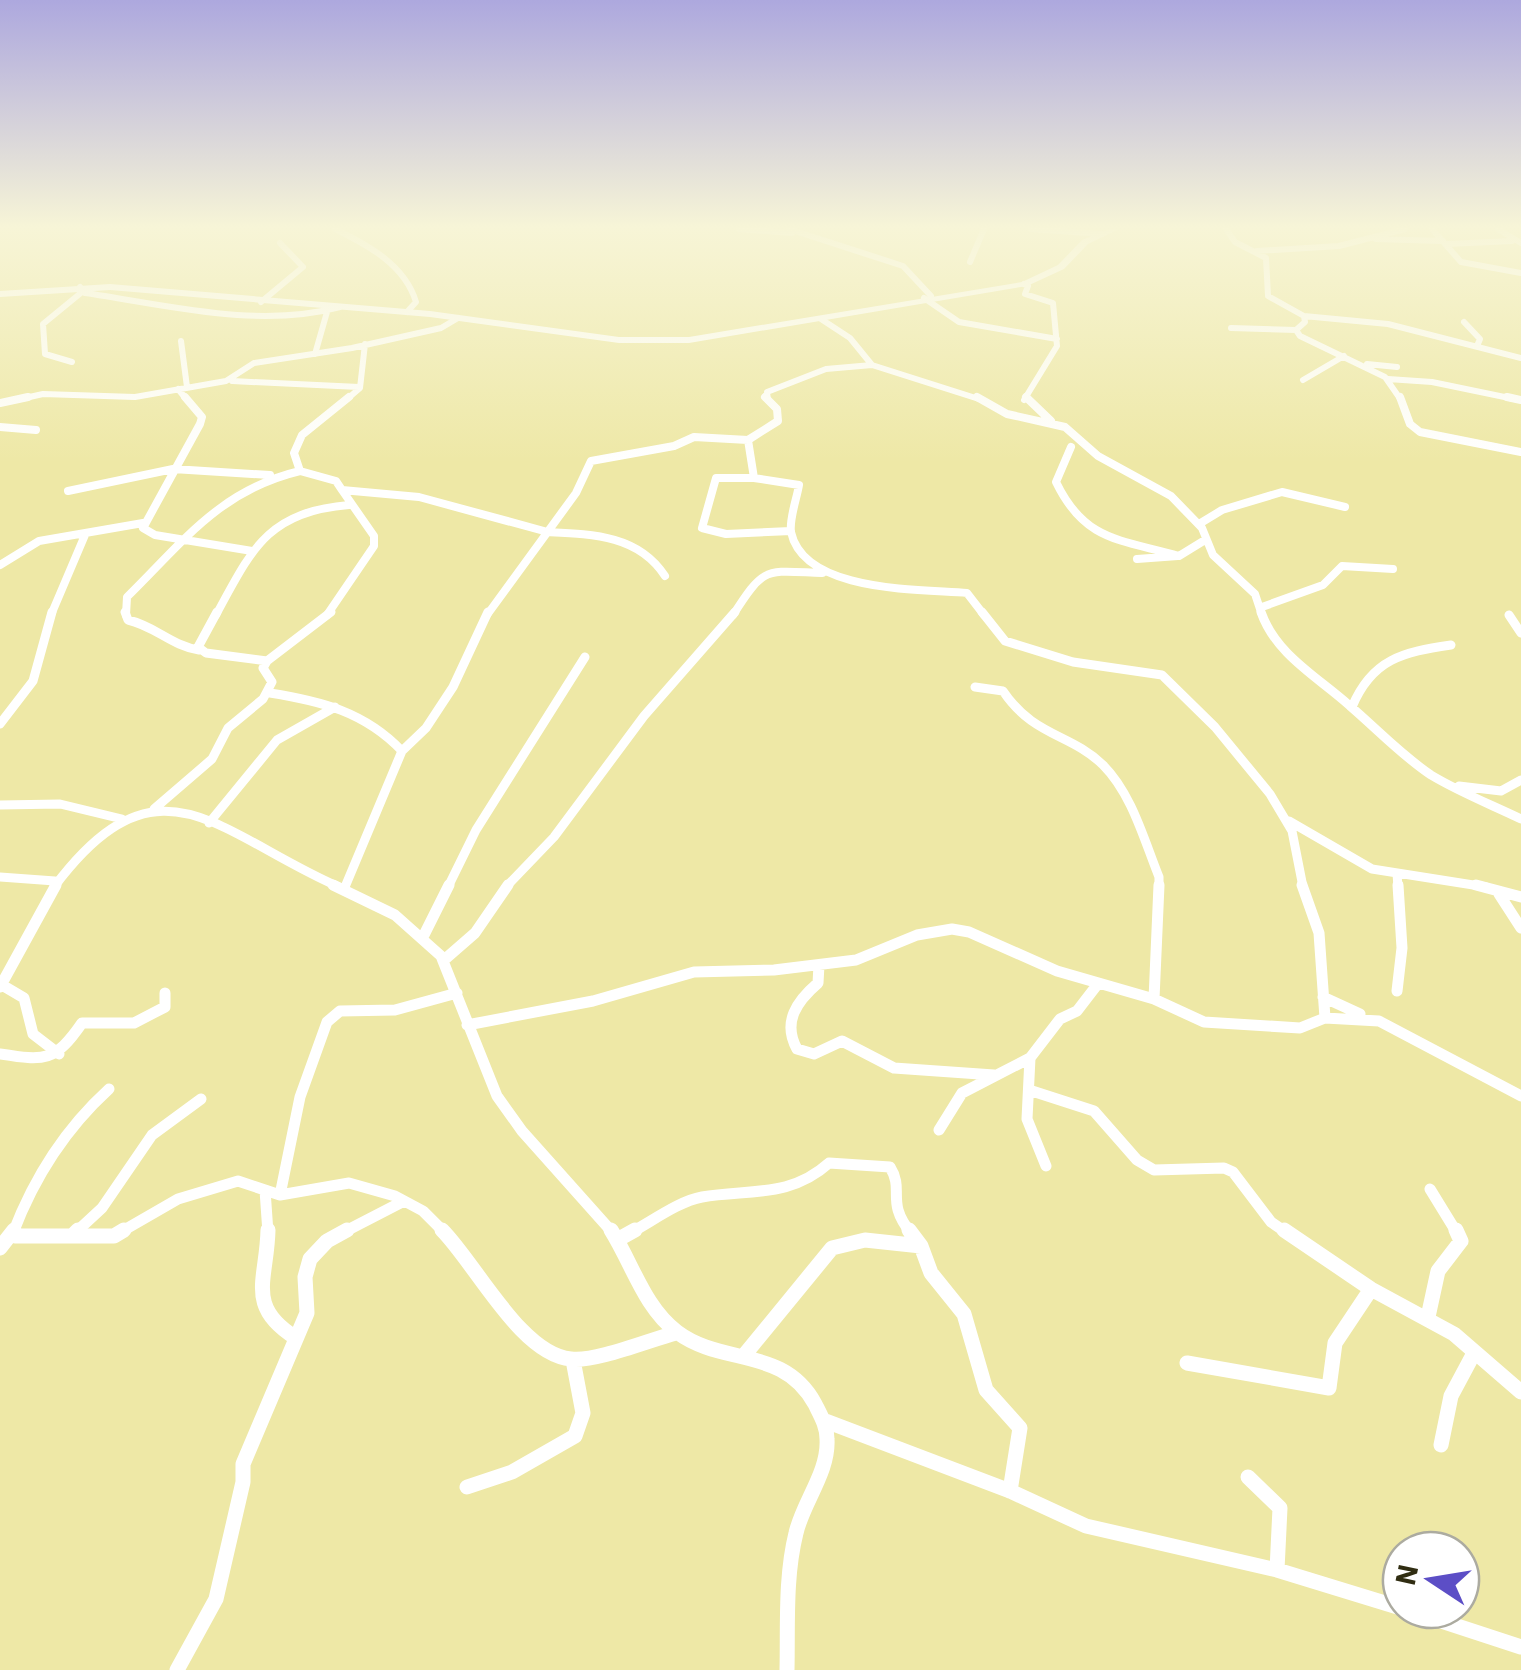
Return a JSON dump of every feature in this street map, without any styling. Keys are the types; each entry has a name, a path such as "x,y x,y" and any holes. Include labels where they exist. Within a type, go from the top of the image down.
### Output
{"main road":[{"path":"326,307 407,312 620,340 690,340 877,307"}],"street":[{"path":"62,307 43,324 45,354 72,362"},
{"path":"192,307 327,312 340,308"},
{"path":"407,312 412,307"},
{"path":"940,307 959,322 1057,339"},
{"path":"1054,307 1057,339 1047,368 1024,400 1076,434 1098,456"},
{"path":"1288,307 1304,316 1388,324 1437,340 1521,358"},
{"path":"315,354 327,312"},
{"path":"1231,328 1296,330 1306,322 1304,316"},
{"path":"226,381 254,363 441,328 458,318"},
{"path":"821,318 850,338 872,365"},
{"path":"1464,322 1480,339 1477,346"},
{"path":"1259,330 1303,338 1388,380 1432,382 1521,400"},
{"path":"1296,330 1303,338"},
{"path":"0,565 32,544 144,523 169,486 173,469 202,418 182,388 181,341"},
{"path":"300,471 294,452 302,436 360,388 366,344"},
{"path":"1303,380 1344,356"},
{"path":"1362,364 1398,367"},
{"path":"345,888 402,752 426,728 454,686 490,608 576,493 597,457 674,446 694,437 748,440 778,421 777,409 764,396 767,392 826,369 872,365 967,393 1007,414 1056,424"},
{"path":"1388,380 1410,424 1420,432 1521,452"},
{"path":"0,402 42,394 111,398 226,381 360,388"},
{"path":"0,427 36,430"},
{"path":"1076,434 1055,477 1076,518 1099,534 1179,556"},
{"path":"748,440 754,478"},
{"path":"1071,447 1098,456 1171,496 1199,524 1205,540 1262,607 1270,631 1297,664 1352,707 1381,739 1402,749 1435,778 1458,786 1501,791 1521,780"},
{"path":"68,491 173,469 278,476"},
{"path":"59,1054 33,1034 24,998 1,986 29,923 55,881 79,854 122,819 154,809 212,759 234,720 270,693 272,682 264,668 268,661 332,611 374,546 374,536 336,480 300,471 278,476 226,500 142,578 122,607 128,620 153,626 181,647 268,661"},
{"path":"791,531 726,534 702,528 716,478 754,478 798,485 791,531 809,560 833,574"},
{"path":"342,490 420,497 476,516 544,532 606,537 649,554 666,576"},
{"path":"1199,524 1222,510 1282,492 1345,507"},
{"path":"199,650 252,551 269,530 315,508 350,505"},
{"path":"144,523 147,532 155,535 252,551"},
{"path":"0,724 33,681 50,616 69,581 85,535"},
{"path":"1137,559 1179,556 1205,540"},
{"path":"1262,607 1323,584 1342,566 1393,569"},
{"path":"444,960 476,933 502,890 554,837 644,716 734,615 756,579 762,573 789,570 833,574 897,588 967,592 1013,645 1073,662 1136,666 1162,675 1215,727 1286,819 1296,843 1307,908 1319,932 1325,1018"},
{"path":"1508,615 1521,633"},
{"path":"1352,707 1368,671 1387,659 1451,646"},
{"path":"424,935 476,830 586,657"},
{"path":"975,687 1003,691 1020,716 1101,764 1123,791 1160,878 1154,1000"},
{"path":"270,693 335,706 376,722 402,752"},
{"path":"1339,696 1356,694"},
{"path":"210,823 274,740 305,717 335,706"},
{"path":"1458,786 1482,804 1521,820"},
{"path":"0,805 60,804 122,819"},
{"path":"154,809 210,823 258,841 290,865 345,888 424,935 444,960 486,1077 533,1147 596,1210 658,1315 676,1333 766,1358 800,1380 824,1420 829,1438 826,1462 797,1526 786,1670"},
{"path":"1286,819 1372,870 1470,883 1521,897"},
{"path":"1296,843 1317,838"},
{"path":"1397,874 1402,948 1397,991"},
{"path":"0,877 55,881"},
{"path":"1499,894 1521,928"},
{"path":"467,1025 592,1002 694,972 819,966 856,960 917,935 952,929 969,932 1096,985 1154,1000 1204,1022 1237,1028 1300,1028 1325,1018 1370,1019"},
{"path":"819,966 818,982 795,1004 790,1020 798,1048 814,1054 842,1041 894,1068 994,1074"},
{"path":"939,1130 962,1093 1030,1058 1053,1027 1077,1010 1096,985"},
{"path":"0,1054 41,1059 59,1054 67,1050 82,1023 134,1023 164,1007 165,993"},
{"path":"280,1195 282,1167 306,1079 322,1031 333,1013 397,1010 457,994"},
{"path":"1323,997 1420,1040 1521,1096"},
{"path":"1030,1058 1027,1119 1046,1166"},
{"path":"0,1248 15,1236 24,1200 73,1127 108,1089"},
{"path":"1029,1090 1102,1116 1123,1148 1151,1170 1233,1172 1271,1222 1371,1289 1428,1317 1521,1392"},
{"path":"73,1236 102,1208 152,1135 201,1099"},
{"path":"617,1240 699,1197 736,1197 808,1182 829,1162 890,1167 895,1175 895,1212 921,1246 932,1274 964,1314 986,1390 1020,1428 1010,1491"},
{"path":"15,1236 114,1236 178,1199 238,1181 280,1195 349,1183 404,1200 423,1212 467,1255 510,1319 552,1354 573,1360 676,1333"},
{"path":"265,1190 266,1250 258,1294 272,1319 296,1338"},
{"path":"1428,1317 1438,1271 1461,1241 1448,1212 1430,1190"},
{"path":"177,1670 216,1599 242,1482 242,1464 307,1313 305,1278 310,1259 328,1240 404,1200"},
{"path":"746,1353 832,1248 866,1240 921,1246"},
{"path":"1187,1363 1329,1388 1336,1342 1371,1289"},
{"path":"1440,1445 1442,1414 1474,1353"},
{"path":"467,1486 512,1472 575,1436 583,1413 573,1360"},
{"path":"824,1420 1010,1491 1086,1526 1277,1570 1381,1602"},
{"path":"1248,1477 1280,1508 1277,1570"},
{"path":"1469,1630 1521,1647"}]}
